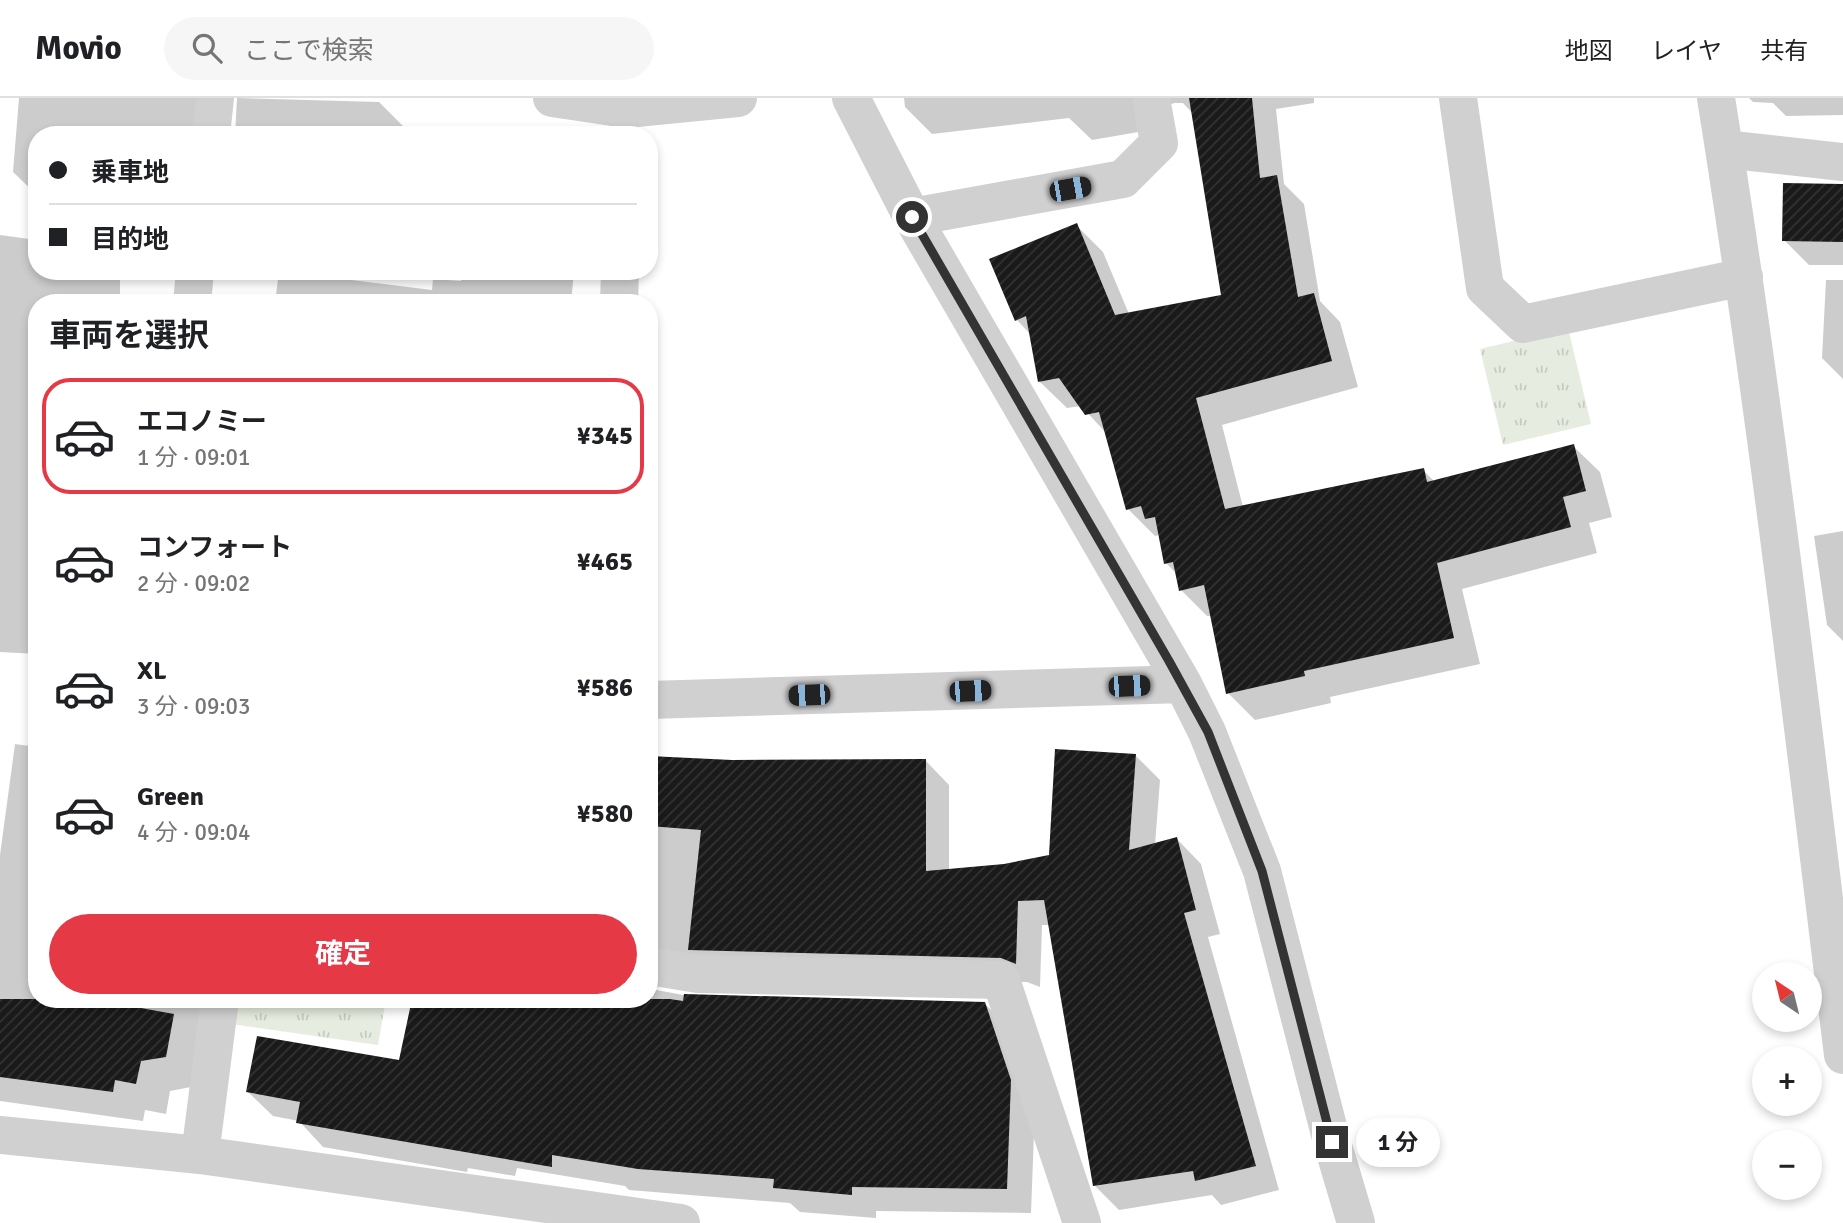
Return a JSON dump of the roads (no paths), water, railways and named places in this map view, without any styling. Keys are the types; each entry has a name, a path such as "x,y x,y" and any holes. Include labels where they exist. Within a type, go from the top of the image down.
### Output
{"street":[{"path":"212,126 215,98"},
{"path":"552,98 626,122 738,98"},
{"path":"851,98 912,217 1183,684 1208,732 1262,871 1332,1142 1356,1223"},
{"path":"912,217 1124,179 1159,143 1151,98"},
{"path":"1458,98 1485,288 1523,324 1744,277"},
{"path":"1716,98 1744,277 1843,1055"},
{"path":"1724,149 1843,163"},
{"path":"658,700 1183,684"},
{"path":"658,967 698,974 1000,980 1082,1223"},
{"path":"200,1155 219,1008"},
{"path":"0,1135 200,1155 681,1223"}]}
